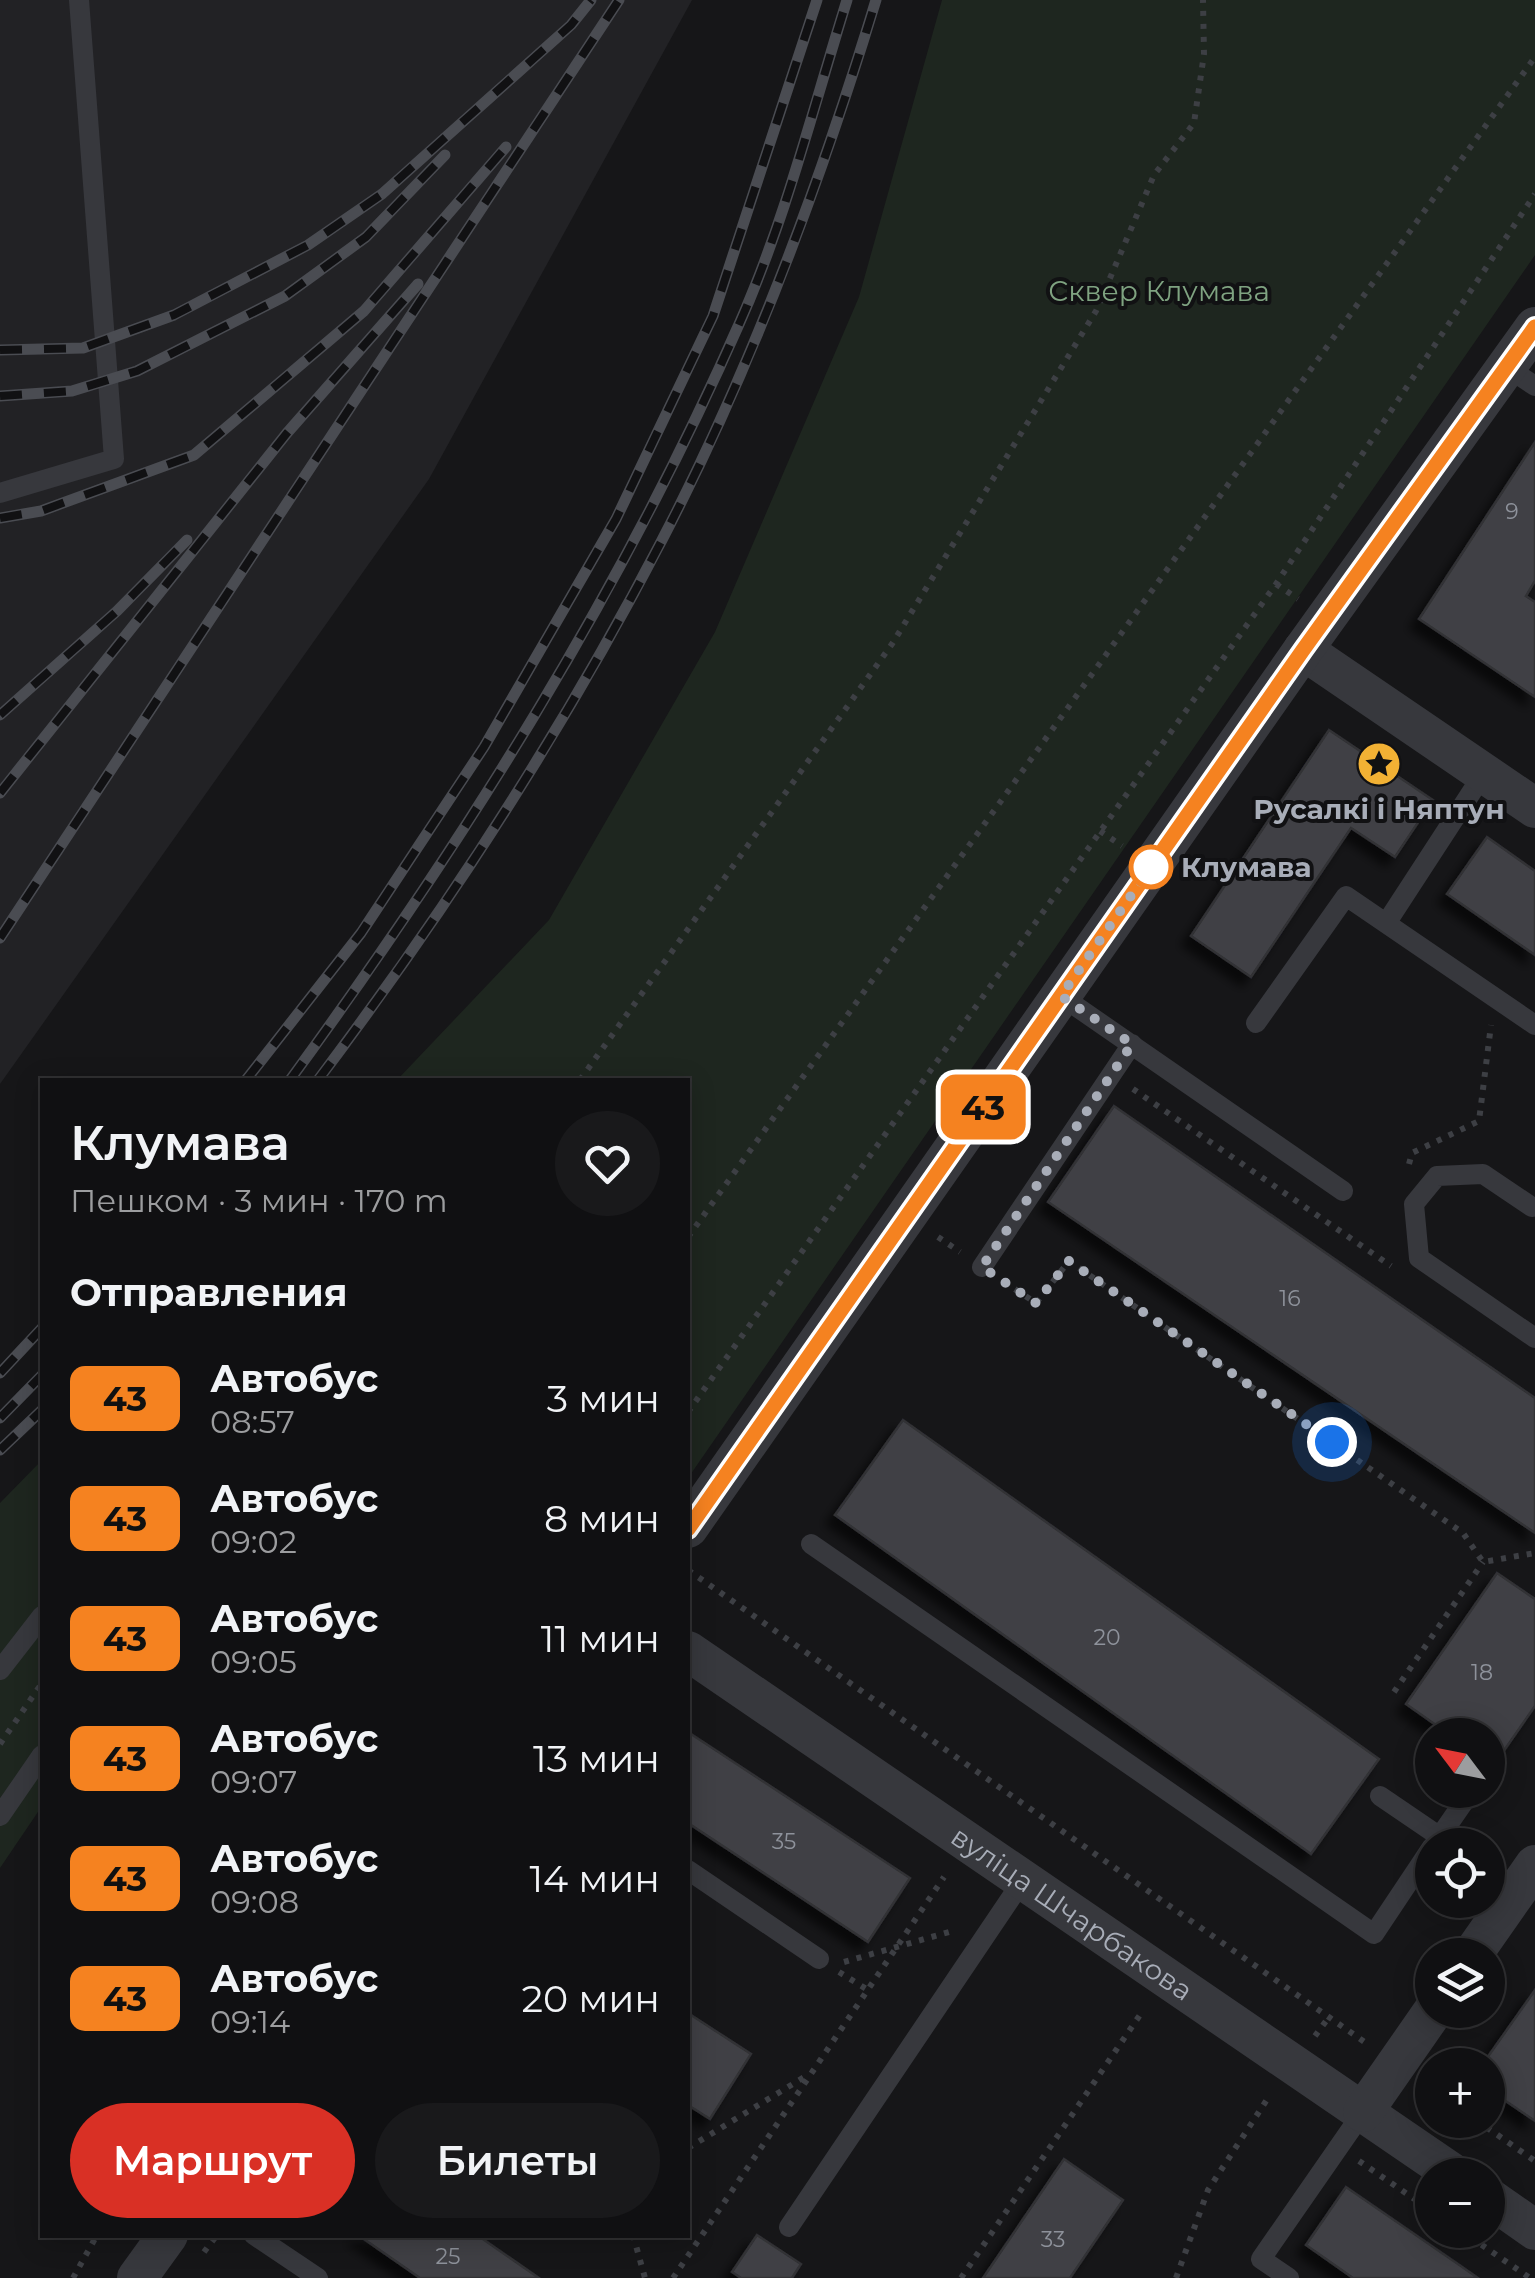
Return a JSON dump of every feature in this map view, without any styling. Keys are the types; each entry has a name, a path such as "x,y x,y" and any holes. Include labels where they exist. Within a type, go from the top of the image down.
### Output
{"street":[{"path":"690,1525 1303,650 1522,377 1535,328"},
{"path":"1303,650 1535,808"},
{"name":"вуліца Шчарбакова","path":"690,1651 1430,2158"},
{"path":"1481,1938 1513,1875"},
{"path":"1363,2112 1421,2028"},
{"path":"1505,2210 1535,2230"},
{"path":"138,2278 166,2238"}],"lane":[{"path":"0,493 114,460 79,0"},
{"path":"1387,922 1484,773"},
{"path":"1256,1023 1346,896 1535,1025"},
{"path":"1061,996 1343,1191"},
{"path":"982,1267 1132,1044"},
{"path":"1532,1207 1483,1174 1437,1176 1414,1204 1419,1258 1535,1338"},
{"path":"811,1544 1374,1934 1415,1877"},
{"path":"0,1670 40,1619"},
{"path":"0,1816 40,1758"},
{"path":"1380,1796 1421,1828"},
{"path":"690,1871 823,1962"},
{"path":"789,2227 1023,1880"},
{"path":"1289,2278 1261,2259 1363,2112"},
{"path":"258,2238 318,2278"}],"path":[{"path":"581,1078 892,644 1096,312 1154,175 1194,123 1204,54 1203,0"},
{"path":"690,1234 1535,57"},
{"path":"690,1409 1276,584 1535,194"},
{"path":"1407,1169 1412,1153 1479,1121 1495,996"},
{"path":"1111,1073 1400,1272"},
{"path":"925,1229 1036,1303 1069,1261 1463,1532 1483,1562"},
{"path":"1386,1262 1388,1247"},
{"path":"1394,1692 1483,1562 1535,1554"},
{"path":"690,1571 1396,2064"},
{"path":"0,1744 40,1685"},
{"path":"673,2278 944,1877"},
{"path":"823,1962 895,1951 1000,1915"},
{"path":"961,2278 1142,2012"},
{"path":"690,2147 812,2073"},
{"path":"1176,2278 1208,2190 1268,2098"},
{"path":"1502,2138 1535,2161"},
{"path":"73,2278 95,2238"},
{"path":"634,2238 644,2278"},
{"path":"1486,2248 1530,2278"}],"shaded area":[{"path":"0,0 692,0 429,479 0,1084"}],"green space":[{"name":"Сквер Клумава","path":"942,0 1535,0 1535,255 690,1475 690,1078 399,1078 549,920 715,632 859,297"},
{"path":"40,1462 40,1809 0,1868 0,1503"}],"building":[{"path":"1535,442 1535,581 1526,596 1535,602 1535,697 1419,619"},
{"path":"1329,730 1433,800 1395,857 1351,828 1251,977 1191,936"},
{"path":"1487,837 1535,871 1535,955 1447,894"},
{"path":"1114,1106 1535,1398 1535,1533 1048,1202"},
{"path":"903,1420 1379,1759 1311,1854 835,1515"},
{"path":"1497,1573 1535,1599 1535,1706 1505,1749 1505,1718 1426,1718 1406,1704"},
{"path":"690,1733 910,1878 868,1942 690,1824"},
{"path":"1535,1990 1535,2121 1505,2101 1505,2048 1494,2048"},
{"path":"690,2014 751,2054 710,2119 690,2106"},
{"path":"1064,2159 1123,2200 1070,2278 983,2278"},
{"path":"1346,2187 1415,2235 1415,2248 1434,2248 1478,2278 1353,2278 1306,2245"},
{"path":"757,2235 801,2264 792,2278 741,2278 732,2272"},
{"path":"362,2238 481,2238 539,2278 420,2278"}],"railway":[{"path":"0,350 83,348 174,315 308,245 382,194 571,25 591,0"},
{"path":"0,938 619,0"},
{"path":"248,1078 361,933 484,747 616,519 713,316 817,0"},
{"path":"291,1078 477,807 536,713 644,521 694,423 756,283 785,203 847,0"},
{"path":"319,1078 501,817 585,680 662,540 725,409 781,275 876,0"},
{"path":"0,518 41,511 194,455 364,311 506,147"},
{"path":"0,396 72,391 137,371 285,296 366,237 445,155"},
{"path":"0,793 287,433 418,284"},
{"path":"0,715 117,611 187,540"},
{"path":"0,1373 40,1330"},
{"path":"0,1418 40,1377"},
{"path":"0,1450 40,1412"}],"bus line":[{"name":"43","path":"690,1526 1303,650 1535,327"}],"place":[{"name":"Русалкі і Няптун","path":"1379,764"},
{"name":"Клумава","path":"1151,867"}],"route":[{"path":"1151,867 1061,996 1132,1044 982,1267 1036,1303 1069,1261 1332,1442"}]}
